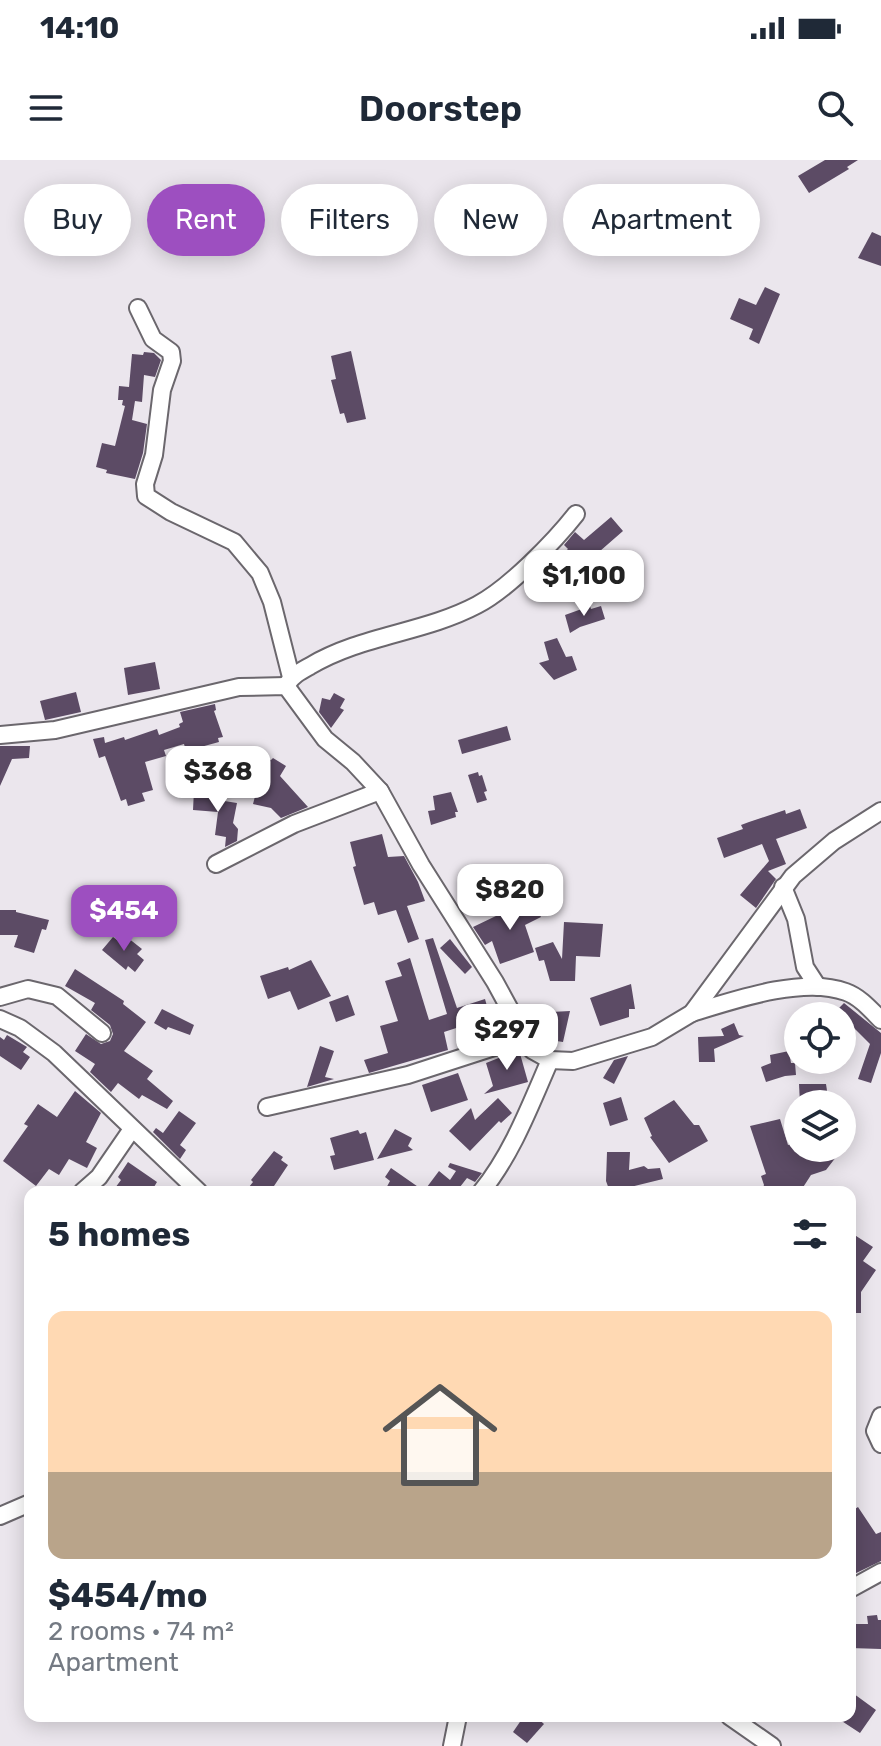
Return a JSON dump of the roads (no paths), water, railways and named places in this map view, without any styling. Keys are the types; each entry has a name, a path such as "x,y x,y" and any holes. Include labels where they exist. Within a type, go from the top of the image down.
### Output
{"street":[{"path":"138,308 153,339 171,352 172,361 162,390 154,455 145,484 146,496 171,512 234,542 260,573 272,602 289,681 325,739 353,762 380,791 421,865 495,982 532,1050 550,1060 573,1061 652,1037 692,1013 755,994 818,987 847,992 881,1020"},
{"path":"0,735 55,730 239,687 289,681 335,651 447,618 479,604 563,532 576,514"},
{"path":"216,864 294,824 380,791"},
{"path":"692,1013 783,887 834,841 881,811"},
{"path":"783,887 796,919 805,967 818,987"},
{"path":"0,997 28,989 57,996 102,1033"},
{"path":"0,1019 20,1028 54,1053 193,1186"},
{"path":"267,1107 408,1075 525,1037"},
{"path":"486,1186 519,1130 550,1060"},
{"path":"89,1186 99,1177 132,1129"},
{"path":"881,1416 875,1431 881,1444"},
{"path":"0,1516 24,1506"},
{"path":"856,1586 881,1572"},
{"path":"452,1746 457,1722"},
{"path":"738,1722 772,1746"}]}
